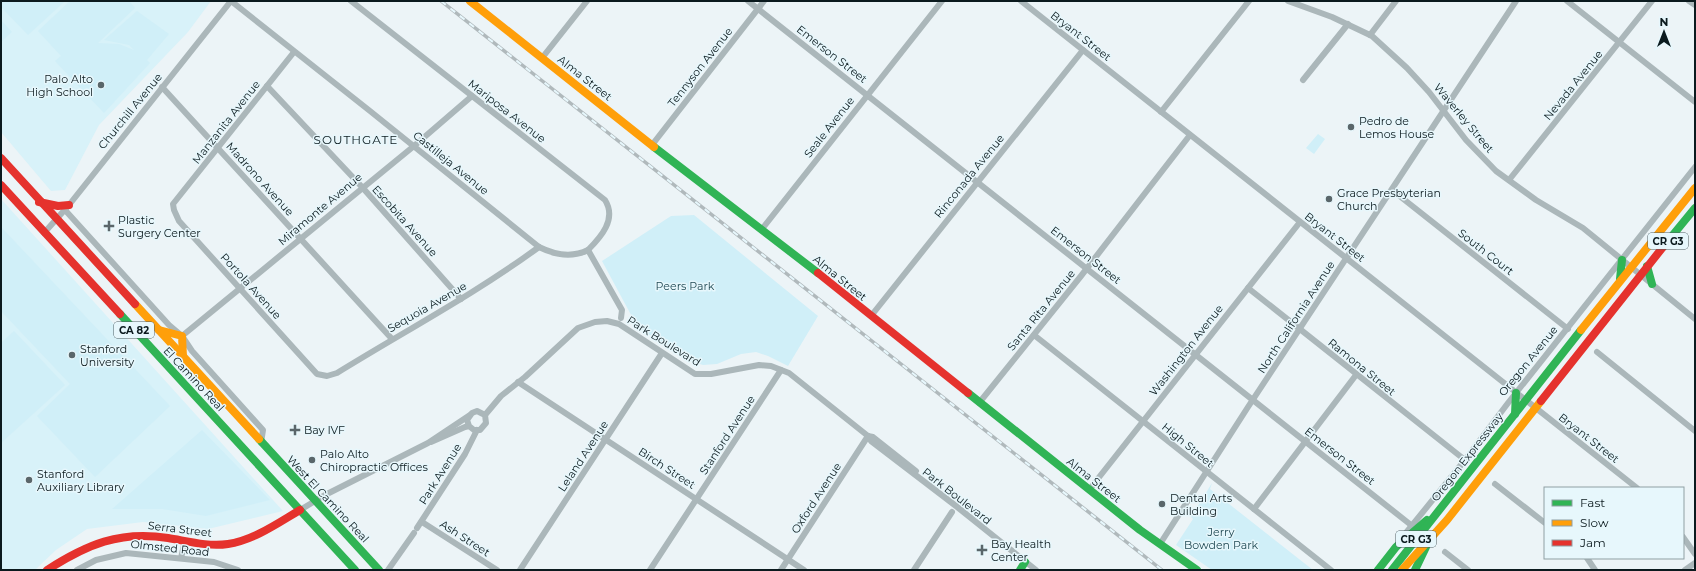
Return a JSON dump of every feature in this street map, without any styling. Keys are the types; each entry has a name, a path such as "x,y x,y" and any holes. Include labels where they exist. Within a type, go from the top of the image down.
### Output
{"main road":[{"name":"Alma Street","path":"470,1 652,145 762,229 1089,490 1197,570"},
{"name":"CA 82","path":"1,158 39,202"},
{"name":"El Camino Real","path":"1,185 355,570"},
{"name":"Oregon Expressway","path":"1392,570 1630,267 1695,188"},
{"path":"39,202 67,208"},
{"name":"El Camino Real","path":"39,202 57,219 261,443"},
{"name":"CR G3","path":"1402,570 1448,520 1647,266 1695,208"},
{"path":"1620,281 1622,260"},
{"path":"1647,266 1652,284"},
{"path":"158,330 182,336 183,357"},
{"path":"1515,414 1516,393"},
{"name":"West El Camino Real","path":"261,443 379,570"},
{"path":"1396,547 1440,509"},
{"name":"Serra Street","path":"47,570 76,553 103,540 124,536 151,536 208,544 237,542 300,510"},
{"path":"1415,570 1428,542"},
{"name":"Oregon Avenue","path":"1378,570 1396,547"},
{"name":"Serra Street","path":"54,570 76,553"},
{"path":"1178,557 1190,570"},
{"path":"1020,570 1025,562"}],"street":[{"name":"Castilleja Avenue","path":"231,1 539,247 557,254 569,255 580,254 588,250"},
{"name":"Churchill Avenue","path":"44,233 67,208 231,1"},
{"name":"Mariposa Avenue","path":"351,1 605,200 609,206 609,219 607,226 588,250"},
{"path":"542,58 587,1"},
{"name":"Emerson Street","path":"748,1 1197,354 1411,525"},
{"name":"Tennyson Avenue","path":"652,145 764,1"},
{"name":"Seale Avenue","path":"762,229 867,94 942,1"},
{"name":"Bryant Street","path":"1021,1 1636,487"},
{"path":"1161,112 1249,1"},
{"name":"Waverley Street","path":"1288,1 1348,24 1370,35 1407,68 1429,92 1466,140 1482,158 1536,200 1583,228 1695,319"},
{"path":"1370,35 1396,1"},
{"name":"North California Avenue","path":"1160,544 1346,258 1516,1"},
{"path":"1567,1 1695,102"},
{"name":"Nevada Avenue","path":"1509,180 1652,1"},
{"path":"1689,1 1695,6"},
{"path":"1303,80 1348,24"},
{"name":"Rinconada Avenue","path":"871,316 1083,50"},
{"name":"Manzanita Avenue","path":"173,204 294,52"},
{"name":"Escobita Avenue","path":"267,86 362,187 461,299"},
{"name":"Madrono Avenue","path":"162,87 392,339"},
{"name":"Miramonte Avenue","path":"182,336 362,187 414,146 472,96"},
{"name":"Santa Rita Avenue","path":"979,403 1087,268 1190,135"},
{"name":"Oregon Avenue","path":"1396,547 1411,525 1465,460 1516,393 1695,167"},
{"name":"South Court","path":"1392,190 1568,329"},
{"name":"Portola Avenue","path":"173,204 179,221 317,374 322,376"},
{"path":"67,208 169,325 182,336 192,351 264,430 261,443"},
{"name":"Washington Avenue","path":"1089,490 1300,222"},
{"name":"Sequoia Avenue","path":"322,376 337,373 508,270 539,247"},
{"path":"588,250 622,310 621,318"},
{"name":"Ramona Street","path":"1248,288 1465,460"},
{"name":"Park Boulevard","path":"478,430 485,426 485,415 501,396 575,330 584,324 592,322 607,321 619,324 692,372 703,375 754,365 771,366 792,375 868,436 871,441 913,474 917,474 1036,570"},
{"name":"High Street","path":"1034,334 1331,570"},
{"path":"1597,352 1695,431"},
{"name":"Leland Avenue","path":"520,570 662,353"},
{"name":"Stanford Avenue","path":"650,570 781,370"},
{"path":"1254,509 1356,375"},
{"name":"Birch Street","path":"518,382 804,570"},
{"path":"300,510 428,443 470,414 478,411 485,415"},
{"path":"469,426 467,420 470,414"},
{"path":"428,443 458,429 469,426 478,430"},
{"name":"Park Avenue","path":"388,570 422,522 465,454 478,430"},
{"name":"Oxford Avenue","path":"781,570 868,436"},
{"path":"1495,484 1544,521"},
{"path":"914,570 952,512"},
{"name":"Ash Street","path":"422,522 497,570"},
{"path":"1684,539 1695,554"},
{"path":"181,558 185,541"},
{"path":"1445,552 1468,570"},
{"name":"Olmsted Road","path":"77,570 96,560 126,553 214,562 238,570"},
{"path":"1587,559 1595,570"},
{"path":"1685,570 1695,563"}],"shaded area":[{"name":"Palo Alto High School","path":"1,1 211,1 188,32 99,125 65,190 51,191 1,132"},
{"name":"Stanford University","path":"1,199 283,511 208,529 143,522 87,529 56,550 35,570 1,570"}],"green space":[{"path":"1,1 64,2 28,35 1,7"},
{"path":"70,1 129,1 135,8 98,43 119,44 134,50 129,45 104,40 137,11 169,34 147,60 150,63 104,113 55,61 61,56 38,31"},
{"path":"1,20 12,32 1,42"},
{"path":"1318,134 1325,139 1314,154 1306,148"},
{"name":"Peers Park","path":"694,215 818,316 788,366 756,352 741,354 717,364 703,365 684,359 637,326 602,261 671,216"},
{"path":"1,227 170,406 95,477 37,416 70,384 1,311"},
{"path":"14,331 65,385 1,443 1,343"},
{"path":"202,430 270,500 206,516 162,509 112,509"},
{"name":"Jerry Bowden Park","path":"1212,483 1210,489 1313,570 1212,570 1176,545 1193,519 1191,517"}],"railway":[{"path":"441,1 1162,570"}],"traffic: fast":[{"path":"654,147 818,273"},
{"path":"1663,247 1695,208"},
{"path":"1620,279 1622,260"},
{"path":"1647,266 1652,284"},
{"path":"120,314 355,570"},
{"path":"1392,570 1581,330"},
{"path":"968,393 1140,530 1197,570"},
{"path":"1515,414 1516,393"},
{"path":"259,439 379,570"},
{"path":"1378,570 1396,547 1427,520"},
{"path":"1415,570 1426,547"},
{"path":"1020,570 1025,562"}],"traffic: slow":[{"path":"470,1 654,147"},
{"path":"1581,330 1695,188"},
{"path":"135,304 259,439"},
{"path":"159,330 182,336 183,357"},
{"path":"1402,570 1447,520 1541,401"}],"traffic: jam":[{"path":"1,158 135,304"},
{"path":"1,185 120,314"},
{"path":"39,202 58,206 69,205"},
{"path":"1541,401 1663,247"},
{"path":"818,273 968,393"},
{"path":"47,570 76,553 119,538 151,536 213,545 238,542 266,530 300,510"}],"place":[{"name":"Palo Alto High School","path":"101,85"},
{"name":"Pedro de Lemos House","path":"1351,127"},
{"name":"Grace Presbyterian Church","path":"1329,199"},
{"name":"Plastic Surgery Center","path":"109,226"},
{"name":"Stanford University","path":"72,355"},
{"name":"Bay IVF","path":"295,430"},
{"name":"Palo Alto Chiropractic Offices","path":"312,460"},
{"name":"Stanford Auxiliary Library","path":"29,480"},
{"name":"Dental Arts Building","path":"1162,504"},
{"name":"Bay Health Center","path":"982,550"}],"district":[{"name":"SOUTHGATE","path":"356,139"}]}
